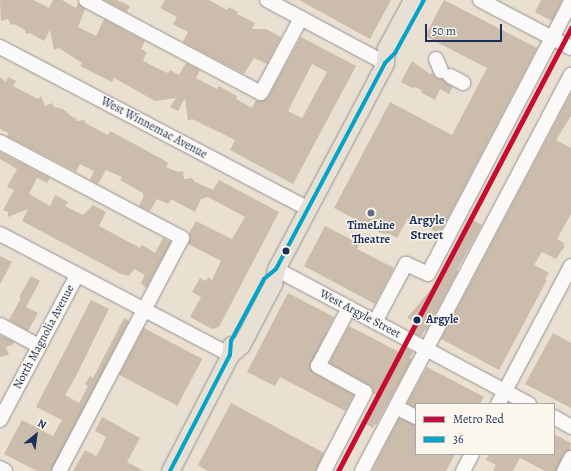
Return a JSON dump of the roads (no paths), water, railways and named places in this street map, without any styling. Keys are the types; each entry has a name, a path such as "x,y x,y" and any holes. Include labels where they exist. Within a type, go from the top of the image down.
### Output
{"main road":[{"path":"170,471 230,356 241,346 274,284 276,269 384,62 386,48 412,0"},
{"path":"384,62 395,53 424,0"}],"street":[{"path":"86,0 261,93 301,18"},
{"path":"267,0 384,62"},
{"path":"480,0 571,48"},
{"path":"375,322 406,264 428,274 571,2"},
{"name":"West Winnemac Avenue","path":"0,47 308,209"},
{"path":"362,471 571,76"},
{"path":"0,142 182,238 59,471"},
{"path":"0,234 230,356"},
{"path":"499,403 571,266"},
{"name":"West Argyle Street","path":"276,269 527,403"},
{"name":"North Magnolia Avenue","path":"0,420 77,275"},
{"path":"324,471 365,392 318,366 349,308"},
{"path":"0,325 39,346"},
{"path":"396,407 415,417"},
{"path":"555,418 571,427"},
{"path":"463,471 471,455"},
{"path":"564,471 571,458"},
{"path":"0,468 5,471"}],"metro line":[{"name":"Red","path":"338,471 571,28"}],"place":[{"name":"TimeLine Theatre","path":"371,213"},
{"name":"Argyle","path":"417,320"}],"district":[{"name":"Argyle Street","path":"427,228"}]}
